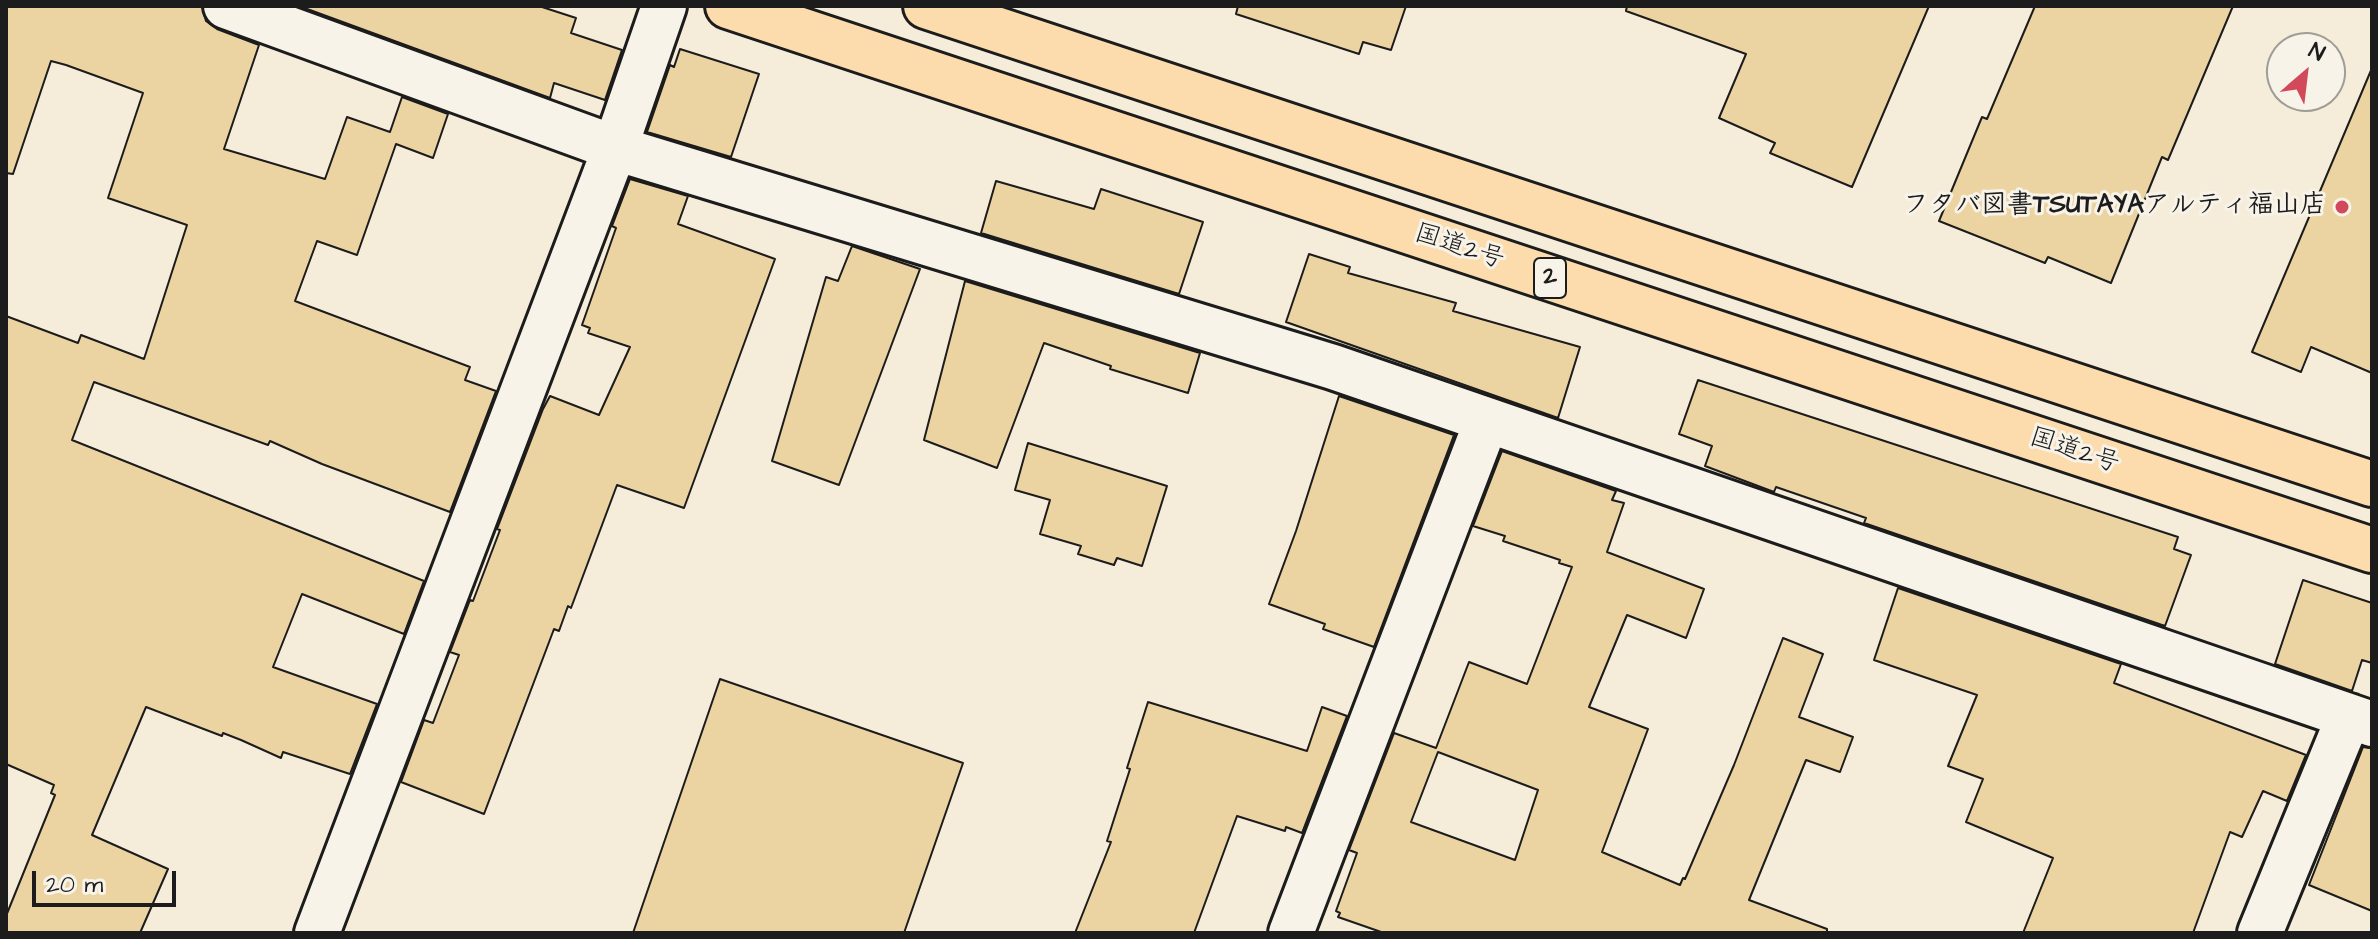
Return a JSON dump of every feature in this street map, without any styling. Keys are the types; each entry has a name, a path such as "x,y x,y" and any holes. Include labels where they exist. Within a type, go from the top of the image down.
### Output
{"highway":[{"name":"国道2号","path":"728,6 2372,550"},
{"path":"926,6 2372,484"}],"street":[{"path":"226,6 615,148 1333,367 2360,720 2260,933"},
{"path":"317,933 615,148 664,6"},
{"path":"1291,933 1487,420"}],"building":[{"path":"6,6 202,6 206,21 217,29 259,45 224,149 325,179 347,117 390,132 402,97 448,114 433,158 396,144 357,255 317,241 295,301 470,367 465,380 496,391 450,512 270,441 268,445 94,382 72,440 424,581 404,634 302,594 273,667 377,704 350,774 283,752 281,758 223,733 222,736 146,707 92,835 168,869 140,933 6,933 6,916 55,795 51,793 54,785 6,764 6,316 78,343 81,335 144,359 187,225 108,198 143,93 66,65 51,61 13,174 6,173"},
{"path":"299,6 539,6 576,18 571,33 622,50 605,100 554,83 550,98"},
{"path":"1238,6 1406,6 1391,50 1363,42 1359,54 1236,14"},
{"path":"1627,6 1929,6 1852,187 1770,153 1775,143 1719,118 1746,54 1626,11"},
{"path":"2035,6 2233,6 2168,160 2162,157 2111,283 2048,257 2045,263 1939,221 1982,117 1987,119"},
{"path":"680,49 759,74 731,157 647,132 670,65 674,67"},
{"name":"フタバ図書TSUTAYAアルティ福山店","path":"2372,68 2372,373 2311,347 2301,372 2252,352"},
{"path":"630,179 688,196 678,224 775,259 684,508 617,485 571,608 568,606 559,631 554,629 484,814 401,782 424,720 433,723 459,655 450,652 470,600 473,601 543,409 550,396 599,415 630,347 588,333 590,328 582,325 616,228 612,226"},
{"path":"996,181 1094,209 1101,189 1203,222 1179,294 981,233"},
{"path":"852,246 920,269 839,485 772,461 826,277 838,281"},
{"path":"1309,254 1350,267 1348,273 1456,303 1453,311 1580,347 1558,418 1286,322"},
{"path":"965,281 1200,353 1188,393 1110,369 1111,366 1044,343 997,468 924,440"},
{"path":"1698,380 2178,537 2174,549 2191,555 2165,626 1864,523 1866,518 1776,487 1774,492 1705,466 1712,446 1679,434"},
{"path":"1339,396 1454,435 1374,647 1323,629 1325,624 1269,604"},
{"path":"1028,443 1167,486 1142,566 1117,558 1114,565 1078,554 1081,546 1040,534 1050,500 1015,490"},
{"path":"1502,451 1616,491 1612,500 1624,503 1607,552 1704,589 1686,638 1627,615 1589,707 1648,729 1602,852 1680,885 1734,765 1783,638 1823,654 1799,717 1853,737 1840,772 1806,760 1749,900 1827,929 1827,933 1384,933 1338,917 1340,913 1336,911 1357,853 1349,850 1394,733 1436,748 1469,662 1527,684 1572,567 1503,541 1505,536 1473,526","holes":["1438,752 1538,790 1515,860 1411,822"]},
{"path":"2303,580 2372,603 2372,663 2362,660 2352,691 2275,664"},
{"path":"1898,588 2121,664 2114,683 2306,755 2287,801 2263,791 2242,837 2230,832 2193,933 2023,933 2053,858 1966,822 1983,779 1948,766 1977,695 1874,660"},
{"path":"720,679 963,763 904,933 633,933"},
{"path":"1148,702 1307,751 1322,707 1347,716 1302,833 1237,816 1194,933 1075,933 1111,842 1107,841"},
{"path":"2363,747 2372,748 2372,911 2309,885"}],"place":[{"name":"フタバ図書TSUTAYAアルティ福山店","path":"2342,207"}]}
